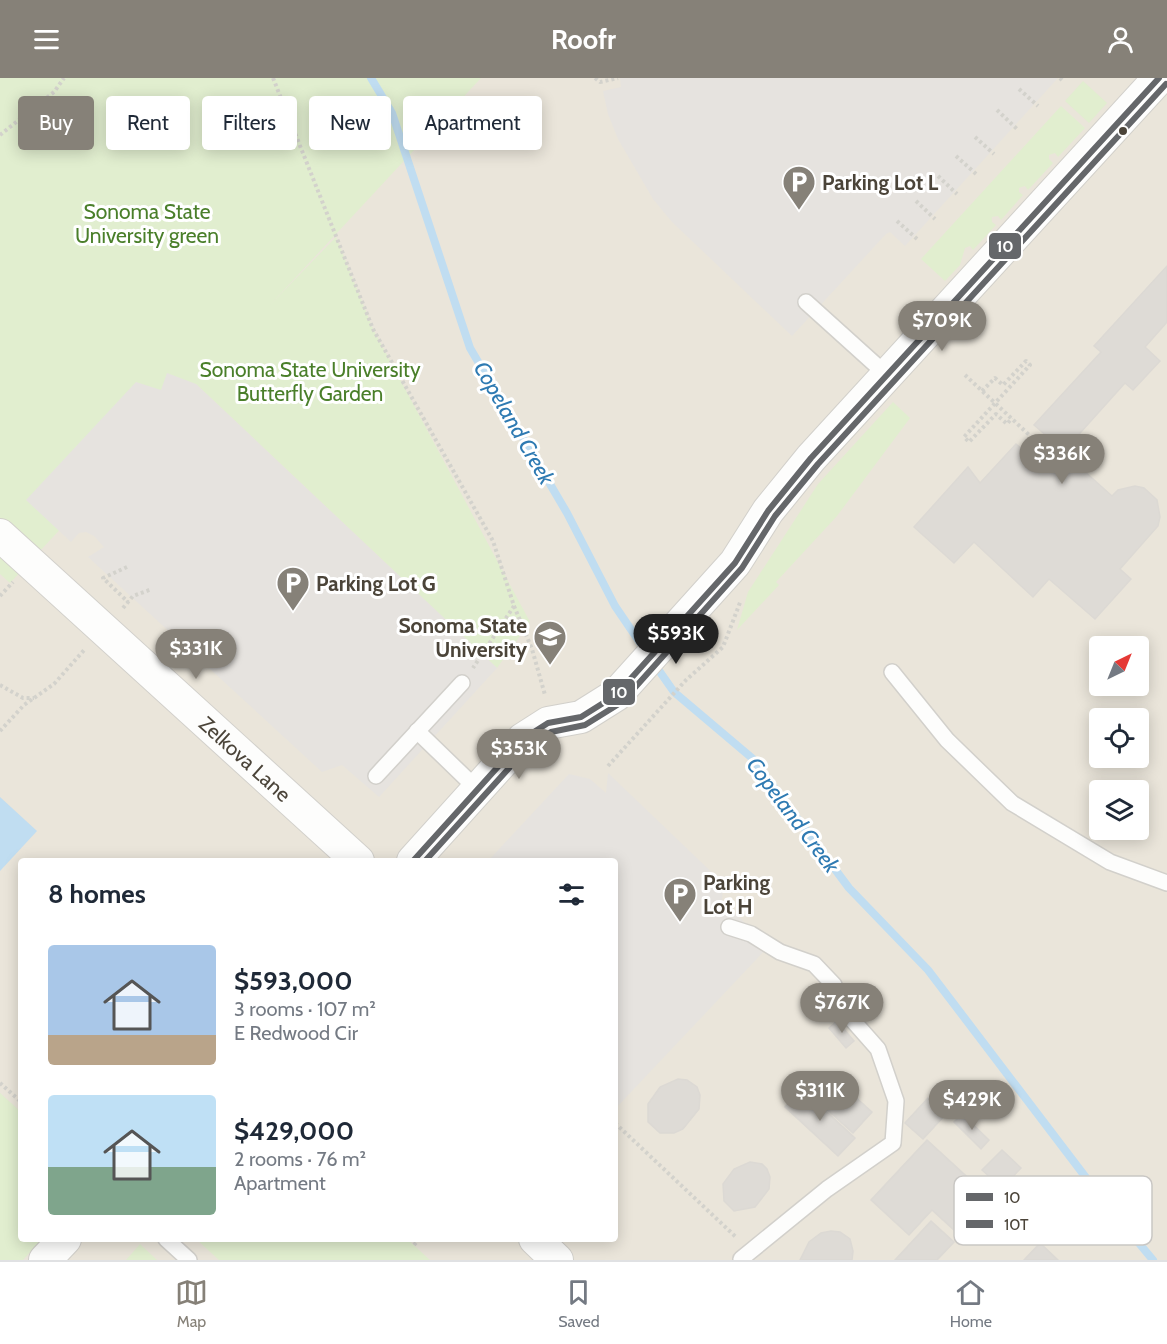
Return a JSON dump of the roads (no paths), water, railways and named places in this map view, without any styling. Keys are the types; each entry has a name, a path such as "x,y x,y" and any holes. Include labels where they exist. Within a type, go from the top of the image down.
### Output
{"street":[{"path":"416,858 523,739 548,723 581,717 616,695 735,563 768,511 811,458 1160,78"},
{"name":"Zelkova Lane","path":"0,535 355,858"},
{"path":"45,1260 61,1242"},
{"path":"538,1242 557,1260"}],"lane":[{"path":"806,302 888,376"},
{"path":"892,672 947,740 1012,802 1110,862 1167,883"},
{"path":"376,776 462,683"},
{"path":"417,732 477,789"},
{"path":"729,927 751,934 780,952 814,964 834,985 840,1006 878,1049 896,1101 893,1143 827,1189 741,1260"},
{"path":"169,1242 189,1260"}],"water":[{"path":"0,797 37,831 0,871"}],"waterway":[{"name":"Copeland Creek","path":"371,78 392,113 470,348 567,513 615,606 647,653"},
{"name":"Copeland Creek","path":"653,662 674,692 752,758 849,888 928,970 1085,1176"},
{"name":"Copeland Creek","path":"1140,1245 1153,1260"}],"place":[{"name":"Parking Lot L","path":"799,211"},
{"name":"Parking Lot G","path":"293,612"},
{"name":"Sonoma State University","path":"550,666"},
{"name":"Parking Lot H","path":"680,923"}],"park label":[{"name":"Sonoma State University green","path":"147,223"},
{"name":"Sonoma State University Butterfly Garden","path":"310,381"}]}
